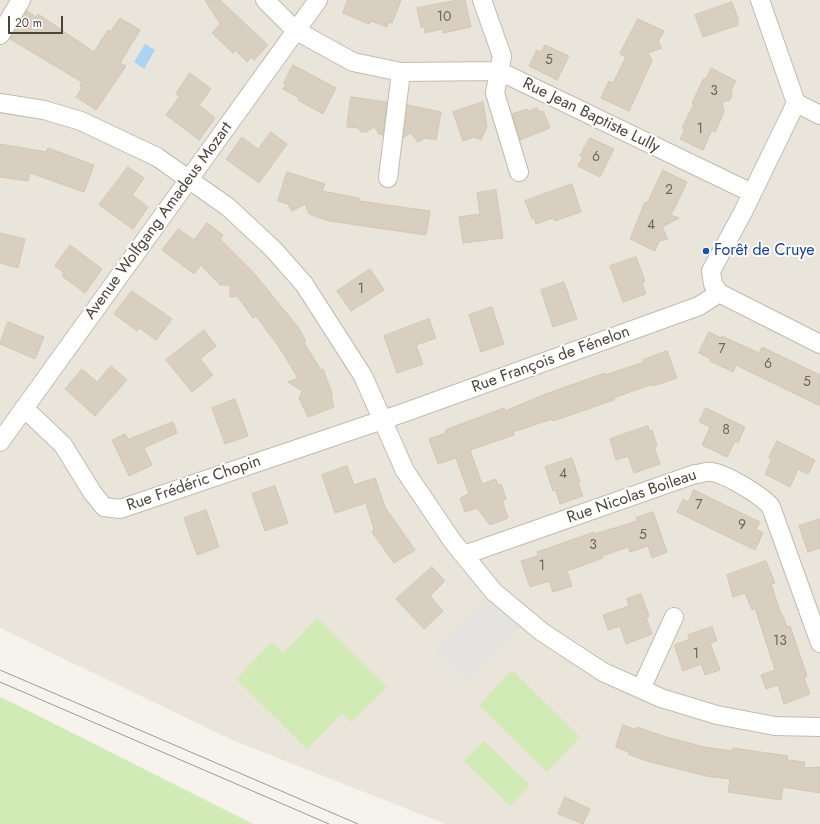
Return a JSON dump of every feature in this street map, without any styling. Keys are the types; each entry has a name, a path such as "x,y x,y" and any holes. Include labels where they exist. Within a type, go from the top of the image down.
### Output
{"street":[{"path":"0,35 21,0"},
{"path":"265,0 296,30 353,62 401,72 499,71"},
{"name":"Avenue Wolfgang Amadeus Mozart","path":"0,442 318,0"},
{"path":"482,0 502,56 495,93 519,172"},
{"path":"760,0 796,103 820,115"},
{"name":"Rue Jean Baptiste Lully","path":"499,71 752,193"},
{"path":"388,178 401,72"},
{"path":"0,103 44,110 81,121 157,157 228,207 272,249 304,284 363,376 381,420 405,471 452,542 494,592 542,632 603,672 661,698 718,715 775,726 820,727"},
{"path":"796,103 752,193 711,271 713,284 719,293 820,344"},
{"name":"Rue François de Fénelon","path":"381,420 699,306 719,293"},
{"name":"Rue Frédéric Chopin","path":"24,408 63,445 92,492 104,506 120,509 381,420"},
{"name":"Rue Nicolas Boileau","path":"464,555 695,474 711,472 736,482 765,500 770,507 820,643"},
{"path":"641,689 674,617"}],"shaded area":[{"path":"0,0 820,0 820,824 445,824 230,739 0,628"},
{"path":"494,592 527,620 466,682 434,651"}],"green space":[{"path":"317,618 387,687 351,722 342,713 307,749 236,679 272,642 283,653"},
{"path":"512,670 580,737 547,772 479,705"},
{"path":"0,697 17,705 253,824 0,824"},
{"path":"484,741 530,785 510,806 464,761"}],"water":[{"path":"145,44 155,50 144,69 134,62"}],"building":[{"path":"205,0 220,0 268,45 254,60 252,57 247,62 235,50 233,53 212,33 220,24"},
{"path":"348,0 401,0 392,23 389,22 387,27 371,21 369,24 343,13"},
{"path":"465,0 471,27 443,33 442,29 425,33 424,27 421,27 417,8"},
{"path":"732,2 738,19 738,25 703,37 695,15"},
{"path":"27,11 36,17 38,14 94,52 108,30 111,31 120,18 140,30 120,63 126,66 96,110 76,97 82,88 80,86 82,82 10,39"},
{"path":"638,19 664,31 658,42 662,48 648,53 652,61 629,111 601,98 609,81 613,83 626,57 620,54"},
{"path":"545,45 569,56 557,80 529,66 537,50 541,52"},
{"path":"293,65 336,88 323,114 298,100 299,98 283,89 286,84 284,83"},
{"path":"711,68 736,81 731,90 732,94 730,100 722,102 724,112 715,132 712,130 703,150 680,139 685,129 682,128 694,104 692,103 704,78 706,79"},
{"path":"190,73 211,89 199,105 215,118 199,140 166,115 180,96 176,94"},
{"path":"351,97 387,102 383,135 379,134 374,127 366,132 361,132 358,128 347,127"},
{"path":"483,102 487,127 481,140 474,137 463,141 453,112"},
{"path":"408,105 441,112 436,140 425,138 418,142 411,133 404,137"},
{"path":"537,108 539,112 543,111 550,128 520,140 512,114 527,109 528,111"},
{"path":"271,132 287,144 259,183 226,159 242,137 258,149"},
{"path":"590,138 614,149 600,177 578,166 583,157 580,156"},
{"path":"0,144 46,152 48,148 94,165 84,192 30,173 28,181 0,177"},
{"path":"128,167 144,178 132,195 148,207 133,229 99,205"},
{"path":"663,170 687,182 671,215 679,218 662,227 668,239 659,241 655,251 630,239 645,202 647,203"},
{"path":"287,172 325,184 322,191 359,198 359,201 430,211 426,235 329,221 309,214 305,204 292,211 288,204 278,201"},
{"path":"572,184 581,212 555,221 553,218 536,224 534,218 532,219 525,201"},
{"path":"496,190 503,238 463,243 459,217 480,214 477,193"},
{"path":"207,223 223,235 220,239 253,272 298,327 306,341 304,343 321,370 323,369 333,396 331,397 334,407 308,417 299,398 302,391 288,382 298,378 279,347 256,316 253,318 237,296 230,297 230,285 220,285 201,265 194,274 162,250 178,229 194,240"},
{"path":"0,233 25,239 18,268 0,263"},
{"path":"70,245 102,269 85,293 62,276 64,273 55,266"},
{"path":"636,257 645,281 642,283 646,294 623,302 610,266"},
{"path":"370,269 384,290 351,311 337,291"},
{"path":"564,282 577,319 553,327 541,290"},
{"path":"132,291 172,319 156,340 139,328 137,331 114,314"},
{"path":"492,307 504,344 481,352 469,315"},
{"path":"429,319 436,338 416,345 423,364 397,373 384,336"},
{"path":"8,322 44,337 35,359 0,344"},
{"path":"204,330 216,346 200,359 213,375 192,392 166,360"},
{"path":"709,332 721,338 722,336 759,353 762,347 820,375 820,406 736,365 733,372 710,361 711,359 699,353"},
{"path":"667,351 677,378 653,386 652,384 614,398 614,400 553,421 552,419 513,432 514,435 470,450 482,484 496,479 498,485 501,484 506,499 502,500 508,518 490,525 477,508 465,512 460,498 469,494 456,458 438,464 429,439 446,433 445,430 504,408 505,411 543,395 605,373 605,375 644,362 643,360"},
{"path":"111,366 127,380 95,416 65,389 82,369 97,382"},
{"path":"235,399 248,436 225,444 212,408"},
{"path":"706,408 745,427 738,443 735,441 727,457 702,445 710,427 699,422"},
{"path":"173,422 177,433 144,448 152,465 129,476 112,440 125,434 128,439"},
{"path":"648,426 649,431 652,430 657,446 654,447 660,464 634,473 628,456 616,460 610,439"},
{"path":"777,441 815,460 808,474 798,469 790,487 765,474 772,459 769,458"},
{"path":"572,458 583,496 560,504 556,490 553,491 545,467"},
{"path":"347,466 354,485 375,478 385,507 415,550 394,563 372,532 374,530 366,503 335,513 322,475"},
{"path":"275,486 288,523 265,531 252,494"},
{"path":"694,490 760,522 756,529 763,533 755,550 677,512 683,499 688,502"},
{"path":"206,510 219,547 197,555 184,518"},
{"path":"653,512 667,552 652,558 648,546 630,552 628,547 567,571 572,586 553,592 549,581 530,587 521,561 538,556 537,552 594,532 595,534 637,521 636,518"},
{"path":"820,519 820,548 808,552 799,526"},
{"path":"766,561 775,583 771,584 781,614 787,627 790,626 807,676 804,678 810,694 784,704 778,685 766,689 761,675 775,670 755,608 752,610 745,593 733,597 727,575"},
{"path":"432,567 445,581 430,596 443,611 424,629 396,599"},
{"path":"641,594 649,616 646,617 652,634 626,644 620,626 608,630 603,615 629,606 627,599"},
{"path":"712,627 717,641 710,643 720,670 705,675 701,664 683,671 674,645 690,639 688,635"},
{"path":"623,725 636,730 637,727 666,737 704,747 732,751 733,748 788,756 787,760 805,762 804,768 820,767 820,793 783,787 781,800 728,792 730,779 706,776 647,761 628,754 629,752 616,747"},
{"path":"565,797 590,809 583,824 558,814"}],"tram line":[{"path":"0,670 358,824"},
{"path":"0,682 329,824"}],"place":[{"name":"Forêt de Cruye","path":"706,251"}]}
